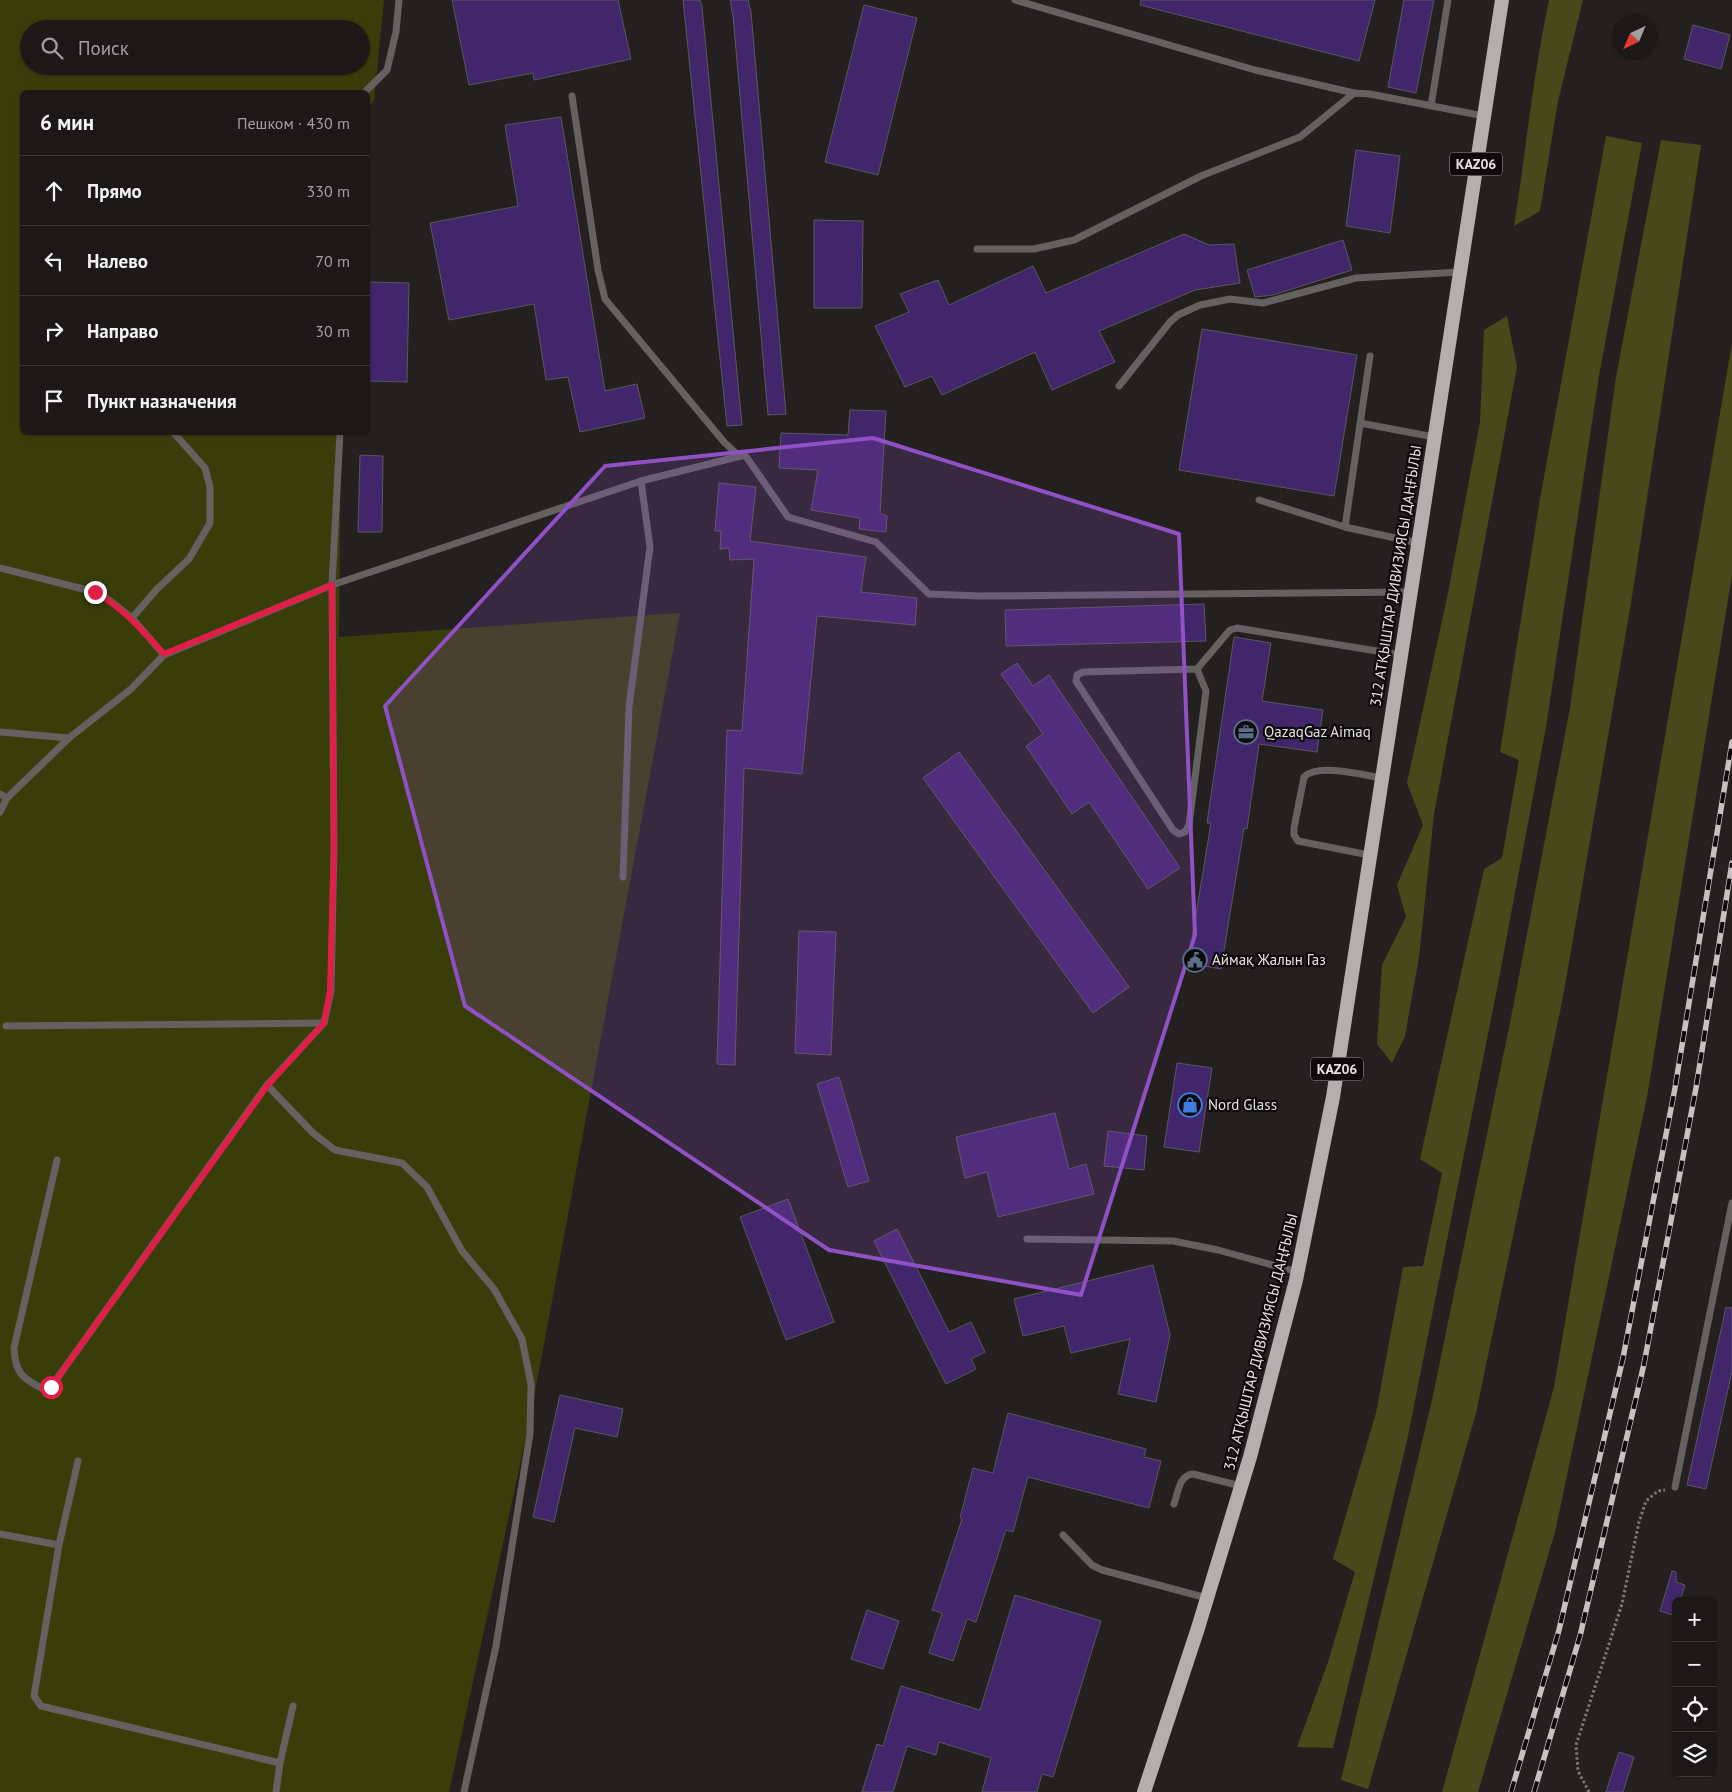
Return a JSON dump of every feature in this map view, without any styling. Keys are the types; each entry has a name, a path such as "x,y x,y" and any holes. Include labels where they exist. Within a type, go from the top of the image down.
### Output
{"highway":[{"name":"312 АТҚЫШТАР ДИВИЗИЯСЫ ДАҢҒЫЛЫ","path":"1144,1792 1241,1486 1298,1272 1333,1097 1502,0"}],"lane":[{"path":"367,90 387,70 396,32 399,0"},
{"path":"1015,0 1255,70 1354,93 1484,116"},
{"path":"1431,106 1448,0"},
{"path":"977,249 1034,249 1074,240 1201,176 1300,137 1354,93"},
{"path":"572,96 598,270 605,300 724,442 739,456"},
{"path":"1119,386 1170,322 1178,315 1200,305 1230,300 1263,303 1356,278 1460,272"},
{"path":"1345,527 1370,356"},
{"path":"1360,423 1434,437"},
{"path":"132,618 157,589 189,559 210,523 210,487 205,468 176,435"},
{"path":"57,1160 14,1348 15,1364 25,1380 43,1389 51,1387 267,1086 324,1023 330,991 334,850 332,585 340,435"},
{"path":"0,812 4,796 69,738 131,688 164,654 332,585 641,481 739,456 746,455 788,517 876,542 929,594 990,596 1411,592"},
{"path":"623,876 629,707 650,548 641,481"},
{"path":"1259,500 1345,527 1418,543"},
{"path":"0,568 95,592 109,600 132,618 164,654"},
{"path":"1197,669 1206,692 1189,825 1185,832 1179,834 1173,830 1076,681 1077,675 1083,672 1197,669 1230,630 1237,628 1401,655"},
{"path":"0,732 69,738"},
{"path":"1370,855 1298,841 1294,835 1294,828 1304,777 1308,772 1319,769 1382,778"},
{"path":"6,1026 324,1023"},
{"path":"267,1086 313,1133 335,1150 402,1163 427,1186 462,1252 494,1289 522,1339 531,1384 530,1434 496,1646 464,1792"},
{"path":"1675,1488 1732,1203"},
{"path":"1027,1240 1173,1241 1218,1250 1298,1272"},
{"path":"78,1461 59,1545 34,1696 41,1706 280,1762"},
{"path":"1174,1504 1182,1480 1188,1474 1241,1486"},
{"path":"0,1534 59,1545"},
{"path":"1063,1535 1092,1565 1102,1570 1207,1598"},
{"path":"276,1792 280,1762 293,1706"}],"path":[{"path":"1589,1792 1578,1771 1576,1745 1622,1604 1639,1522 1646,1501 1658,1491 1675,1488"}],"highlighted area":[{"path":"873,438 1179,534 1195,935 1081,1295 829,1250 465,1006 385,706 605,466"}],"green space":[{"path":"0,0 384,0 374,101 370,106 370,90 20,90 20,435 341,435 339,637 680,613 530,1419 449,1792 0,1792"},
{"path":"1549,0 1583,0 1558,101 1540,211 1514,226 1534,85"},
{"path":"1606,136 1642,143 1599,376 1546,727 1497,989 1407,1441 1333,1748 1297,1747 1328,1662 1355,1572 1333,1559 1376,1413 1403,1267 1423,1266 1442,1173 1420,1159 1484,869 1502,858 1519,760 1500,752 1540,499"},
{"path":"1661,140 1701,145 1631,603 1563,997 1476,1413 1368,1789 1341,1780 1432,1400 1511,1018 1570,708 1616,377"},
{"path":"1507,316 1517,367 1434,814 1419,957 1405,1036 1392,1063 1377,1044 1382,965 1406,917 1397,885 1423,825 1407,783 1448,593 1480,422 1484,330"},
{"path":"1732,343 1732,575 1647,1097 1555,1532 1478,1792 1442,1792 1554,1387"}],"building":[{"path":"452,0 618,0 631,59 534,80 533,73 469,85"},
{"path":"683,0 700,0 702,7 742,425 727,426"},
{"path":"730,0 748,0 751,12 786,414 768,415 733,16"},
{"path":"1141,0 1375,0 1359,61 1140,5"},
{"path":"1404,0 1434,0 1416,93 1388,87"},
{"path":"864,5 917,18 878,175 825,162"},
{"path":"1693,25 1730,35 1721,69 1684,59"},
{"path":"561,117 605,391 637,384 645,418 580,432 568,377 546,380 534,304 449,320 430,223 518,206 505,125"},
{"path":"1356,150 1400,156 1390,233 1346,226"},
{"path":"814,220 863,221 862,308 814,308"},
{"path":"1184,234 1209,245 1234,244 1240,283 1195,290 1099,331 1115,362 1052,390 1035,352 942,395 932,376 905,387 875,326 909,312 900,294 938,280 949,305 1033,266 1046,293"},
{"path":"1343,240 1352,270 1273,295 1255,297 1247,270"},
{"path":"370,282 409,283 407,382 370,381"},
{"path":"1202,329 1357,355 1334,496 1179,470"},
{"path":"850,410 886,411 880,513 887,516 886,532 859,529 860,518 811,510 818,470 779,468 781,433 848,435"},
{"path":"360,455 383,456 382,532 358,532"},
{"path":"719,483 756,487 750,541 866,557 861,592 917,598 915,625 817,616 802,774 744,768 735,1065 717,1064 727,730 742,731 754,559 730,560 729,548 720,549 721,531 715,531"},
{"path":"1204,604 1206,641 1006,646 1005,610"},
{"path":"1234,637 1271,643 1262,701 1323,710 1317,752 1259,744 1247,829 1244,828 1221,969 1188,963 1211,823 1207,823"},
{"path":"1017,663 1033,686 1049,675 1180,868 1148,889 1089,802 1072,814 1026,746 1043,734 1001,674"},
{"path":"959,752 1129,987 1093,1013 923,778"},
{"path":"799,931 836,932 831,1055 795,1053"},
{"path":"1177,1063 1212,1068 1199,1152 1164,1147"},
{"path":"839,1077 869,1181 848,1187 817,1084"},
{"path":"1055,1113 1069,1169 1086,1164 1094,1194 998,1217 987,1172 965,1178 956,1137"},
{"path":"1108,1131 1147,1136 1144,1170 1104,1166"},
{"path":"788,1199 834,1322 786,1340 740,1217"},
{"path":"897,1229 949,1332 971,1322 985,1352 971,1359 976,1369 946,1384 874,1241"},
{"path":"1153,1265 1170,1335 1156,1402 1118,1394 1130,1339 1071,1353 1064,1326 1023,1336 1014,1299"},
{"path":"1726,1307 1732,1308 1732,1371 1706,1489 1687,1485"},
{"path":"560,1395 623,1409 617,1437 575,1428 554,1522 533,1517"},
{"path":"1008,1413 1146,1449 1144,1457 1161,1461 1149,1508 1028,1477 1013,1532 1006,1530 976,1622 967,1619 953,1661 929,1653 942,1613 932,1610 962,1519 960,1518 973,1468 993,1473"},
{"path":"1672,1571 1676,1572 1676,1582 1685,1585 1681,1597 1672,1597 1672,1615 1660,1611"},
{"path":"1015,1595 1101,1621 1053,1777 1042,1774 1037,1792 982,1792 991,1758 939,1742 936,1755 907,1746 893,1792 862,1792 877,1744 883,1746 901,1686 980,1710"},
{"path":"867,1610 899,1621 883,1669 851,1659"},
{"path":"1619,1752 1634,1757 1623,1792 1606,1792"}],"railway":[{"path":"1511,1792 1559,1630 1623,1358 1675,1088 1732,742"},
{"path":"1534,1792 1580,1636 1644,1364 1696,1088 1732,863"}],"place":[{"name":"QazaqGaz Aimaq","path":"1246,732"},
{"name":"Аймақ Жалын Газ","path":"1195,960"},
{"name":"Nord Glass","path":"1190,1105"}],"route":[{"path":"51,1387 267,1086 324,1023 330,991 334,850 332,585 164,654 132,618 109,600 95,592"}]}
